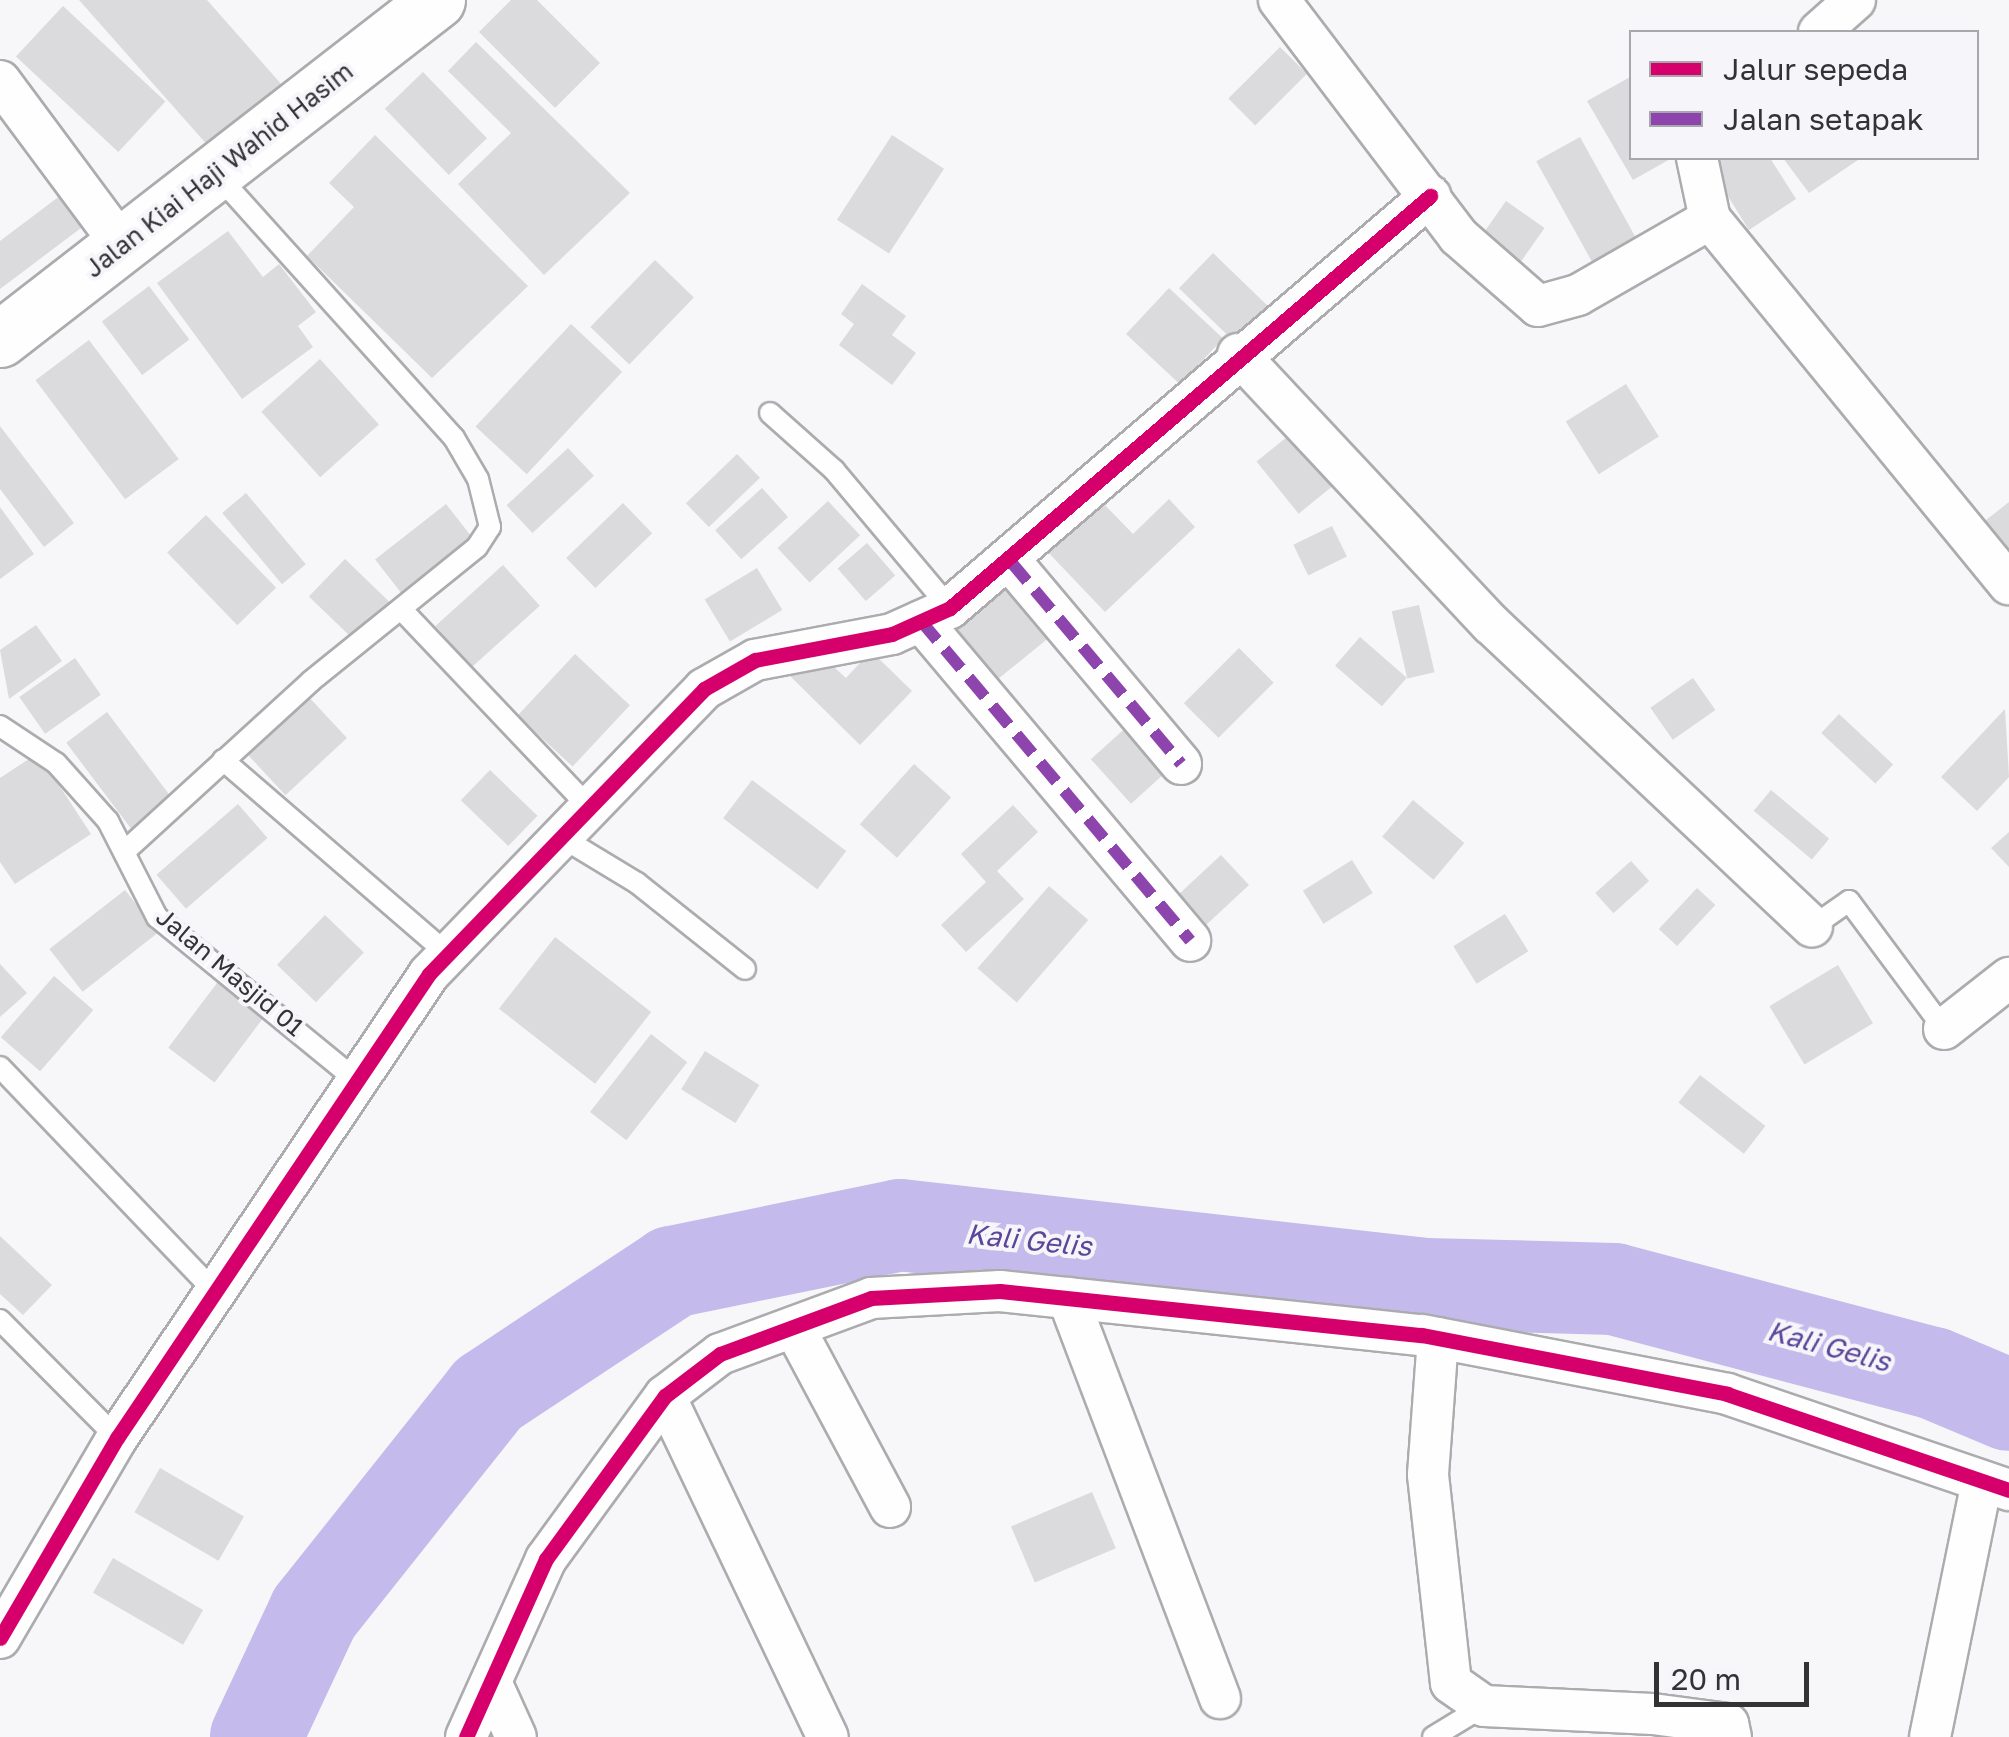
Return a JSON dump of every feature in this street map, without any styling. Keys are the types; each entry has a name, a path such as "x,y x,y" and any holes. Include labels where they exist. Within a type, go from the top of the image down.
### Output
{"street":[{"name":"Jalan Kiai Haji Wahid Hasim","path":"0,339 438,0"},
{"path":"1279,0 1458,236 1538,306 1578,295 1710,219"},
{"path":"1822,30 1855,0"},
{"path":"0,81 122,245"},
{"path":"1697,160 1710,219 2009,584"},
{"path":"0,1638 116,1438 354,1078 448,954 704,689 756,660 935,614 1011,562 1238,354 1430,196"},
{"path":"1238,354 1491,624 1812,927"},
{"path":"1011,562 1181,764"},
{"path":"935,614 1190,941"},
{"path":"1944,1029 2009,978"},
{"path":"466,1737 546,1559 665,1396 720,1354 871,1298 1000,1291 1438,1338 1727,1394 1995,1485 1930,1737"},
{"path":"1068,1298 1220,1698"},
{"path":"794,1327 890,1507"},
{"path":"1438,1338 1428,1475 1436,1576 1451,1682 1484,1706 1653,1714 1728,1724 1731,1737"},
{"path":"665,1396 828,1737"},
{"path":"491,1682 516,1737"}],"lane":[{"path":"124,852 490,526 478,479 454,438 214,173"},
{"path":"770,413 834,470 935,614"},
{"path":"400,609 589,807"},
{"name":"Jalan Masjid 01","path":"0,726 56,763 124,852 157,917 354,1078"},
{"path":"223,760 448,954"},
{"path":"561,837 638,883 745,968"},
{"path":"1812,927 1848,900 1944,1029"},
{"path":"0,1067 214,1291"},
{"path":"0,1320 116,1438"},
{"path":"1433,1737 1484,1706"}],"building":[{"path":"79,0 207,0 282,85 210,148"},
{"path":"511,0 537,0 600,63 555,108 479,32"},
{"path":"63,6 165,101 118,152 16,56"},
{"path":"476,42 630,193 544,275 458,184 511,133 448,71"},
{"path":"1280,47 1307,74 1255,125 1228,99"},
{"path":"423,72 487,138 449,175 385,109"},
{"path":"1629,78 1629,160 1668,160 1633,180 1587,101"},
{"path":"375,135 528,286 432,378 307,256 354,207 329,183"},
{"path":"892,135 944,169 889,253 837,220"},
{"path":"1580,137 1640,245 1596,270 1536,161"},
{"path":"1705,160 1771,160 1796,199 1749,230"},
{"path":"1784,160 1858,160 1809,193"},
{"path":"69,189 93,219 0,289 0,241"},
{"path":"1506,201 1545,228 1512,274 1474,247"},
{"path":"228,231 263,277 279,264 316,312 298,326 313,347 242,399 157,283"},
{"path":"1213,253 1275,313 1241,348 1179,288"},
{"path":"655,260 694,298 629,364 590,327"},
{"path":"862,284 906,316 892,335 916,353 892,385 839,345 854,324 841,314"},
{"path":"149,286 189,340 142,375 102,322"},
{"path":"1169,288 1223,338 1180,385 1126,334"},
{"path":"571,324 622,372 527,474 476,426"},
{"path":"89,340 179,459 125,499 35,380"},
{"path":"320,359 379,424 320,477 261,412"},
{"path":"1626,384 1659,437 1599,474 1566,422"},
{"path":"0,426 74,523 44,547 0,489"},
{"path":"1293,432 1335,484 1299,514 1256,462"},
{"path":"568,448 594,476 532,533 507,505"},
{"path":"737,454 760,478 709,527 686,503"},
{"path":"762,488 788,517 741,559 715,530"},
{"path":"246,493 306,564 282,584 222,513"},
{"path":"1098,498 1133,534 1169,499 1195,527 1105,612 1045,549"},
{"path":"828,501 860,535 810,582 778,548"},
{"path":"2009,502 2009,560 1981,524"},
{"path":"623,503 652,533 595,588 566,558"},
{"path":"446,504 475,541 404,596 375,559"},
{"path":"0,507 34,554 0,579"},
{"path":"206,515 276,588 237,625 167,553"},
{"path":"1332,526 1347,557 1308,575 1293,545"},
{"path":"867,543 895,575 866,601 838,569"},
{"path":"345,559 391,603 355,641 309,596"},
{"path":"503,565 540,606 472,667 435,626"},
{"path":"757,568 782,610 730,641 705,599"},
{"path":"1011,581 1054,634 986,689 943,636"},
{"path":"1419,605 1435,672 1407,679 1392,611"},
{"path":"36,625 62,661 9,699 0,650"},
{"path":"1360,637 1407,678 1382,706 1335,666"},
{"path":"1239,648 1274,683 1218,738 1184,703"},
{"path":"814,649 846,678 871,651 912,691 860,745 790,676"},
{"path":"575,654 630,705 573,767 518,715"},
{"path":"75,658 101,695 45,734 19,697"},
{"path":"1693,678 1715,710 1673,740 1650,708"},
{"path":"306,694 347,738 285,795 245,751"},
{"path":"2005,709 2009,777 1977,811 1941,777"},
{"path":"107,712 173,799 132,830 66,743"},
{"path":"1839,714 1893,764 1875,783 1821,733"},
{"path":"1131,723 1171,768 1131,804 1091,759"},
{"path":"38,753 91,834 15,884 0,862 0,778"},
{"path":"914,764 951,797 897,858 860,824"},
{"path":"490,770 537,816 508,846 461,800"},
{"path":"752,780 846,851 817,889 723,818"},
{"path":"1771,790 1829,839 1812,860 1754,811"},
{"path":"1413,800 1464,843 1433,880 1382,837"},
{"path":"238,804 268,838 186,909 156,875"},
{"path":"1013,805 1038,832 997,871 1024,899 966,952 941,925 986,882 961,854"},
{"path":"2009,832 2009,867 1991,848"},
{"path":"1221,855 1249,885 1204,927 1176,897"},
{"path":"1352,860 1373,893 1323,924 1303,891"},
{"path":"1631,861 1649,881 1613,913 1595,893"},
{"path":"1049,886 1088,920 1017,1002 977,968"},
{"path":"1697,888 1715,905 1677,946 1659,929"},
{"path":"125,890 158,933 83,992 49,949"},
{"path":"1505,914 1528,951 1477,984 1453,946"},
{"path":"325,915 364,953 316,1002 277,965"},
{"path":"555,937 651,1012 595,1084 499,1009"},
{"path":"0,964 27,993 0,1017"},
{"path":"1838,965 1873,1023 1804,1064 1769,1006"},
{"path":"54,976 93,1010 40,1071 1,1037"},
{"path":"220,979 266,1014 215,1083 168,1048"},
{"path":"651,1034 687,1062 626,1140 590,1112"},
{"path":"705,1051 759,1085 735,1123 681,1089"},
{"path":"1700,1075 1765,1126 1744,1154 1678,1103"},
{"path":"0,1236 52,1285 23,1315 0,1294"},
{"path":"160,1468 244,1516 219,1561 134,1512"},
{"path":"1092,1492 1116,1548 1035,1583 1011,1526"},
{"path":"113,1558 203,1610 183,1645 93,1593"}],"waterway":[{"name":"Kali Gelis","path":"256,1737 314,1613 488,1394 672,1272 900,1225 1426,1284 1614,1289 1933,1373 2009,1405"}],"marked path":[{"path":"1011,562 1181,764"},
{"path":"921,621 1190,941"}],"cycle path":[{"path":"0,1638 117,1438 429,974 704,689 755,660 892,634 950,608 1430,196"},
{"path":"466,1737 546,1559 665,1396 720,1354 871,1298 1000,1291 1422,1335 1727,1394 2009,1490"}]}
